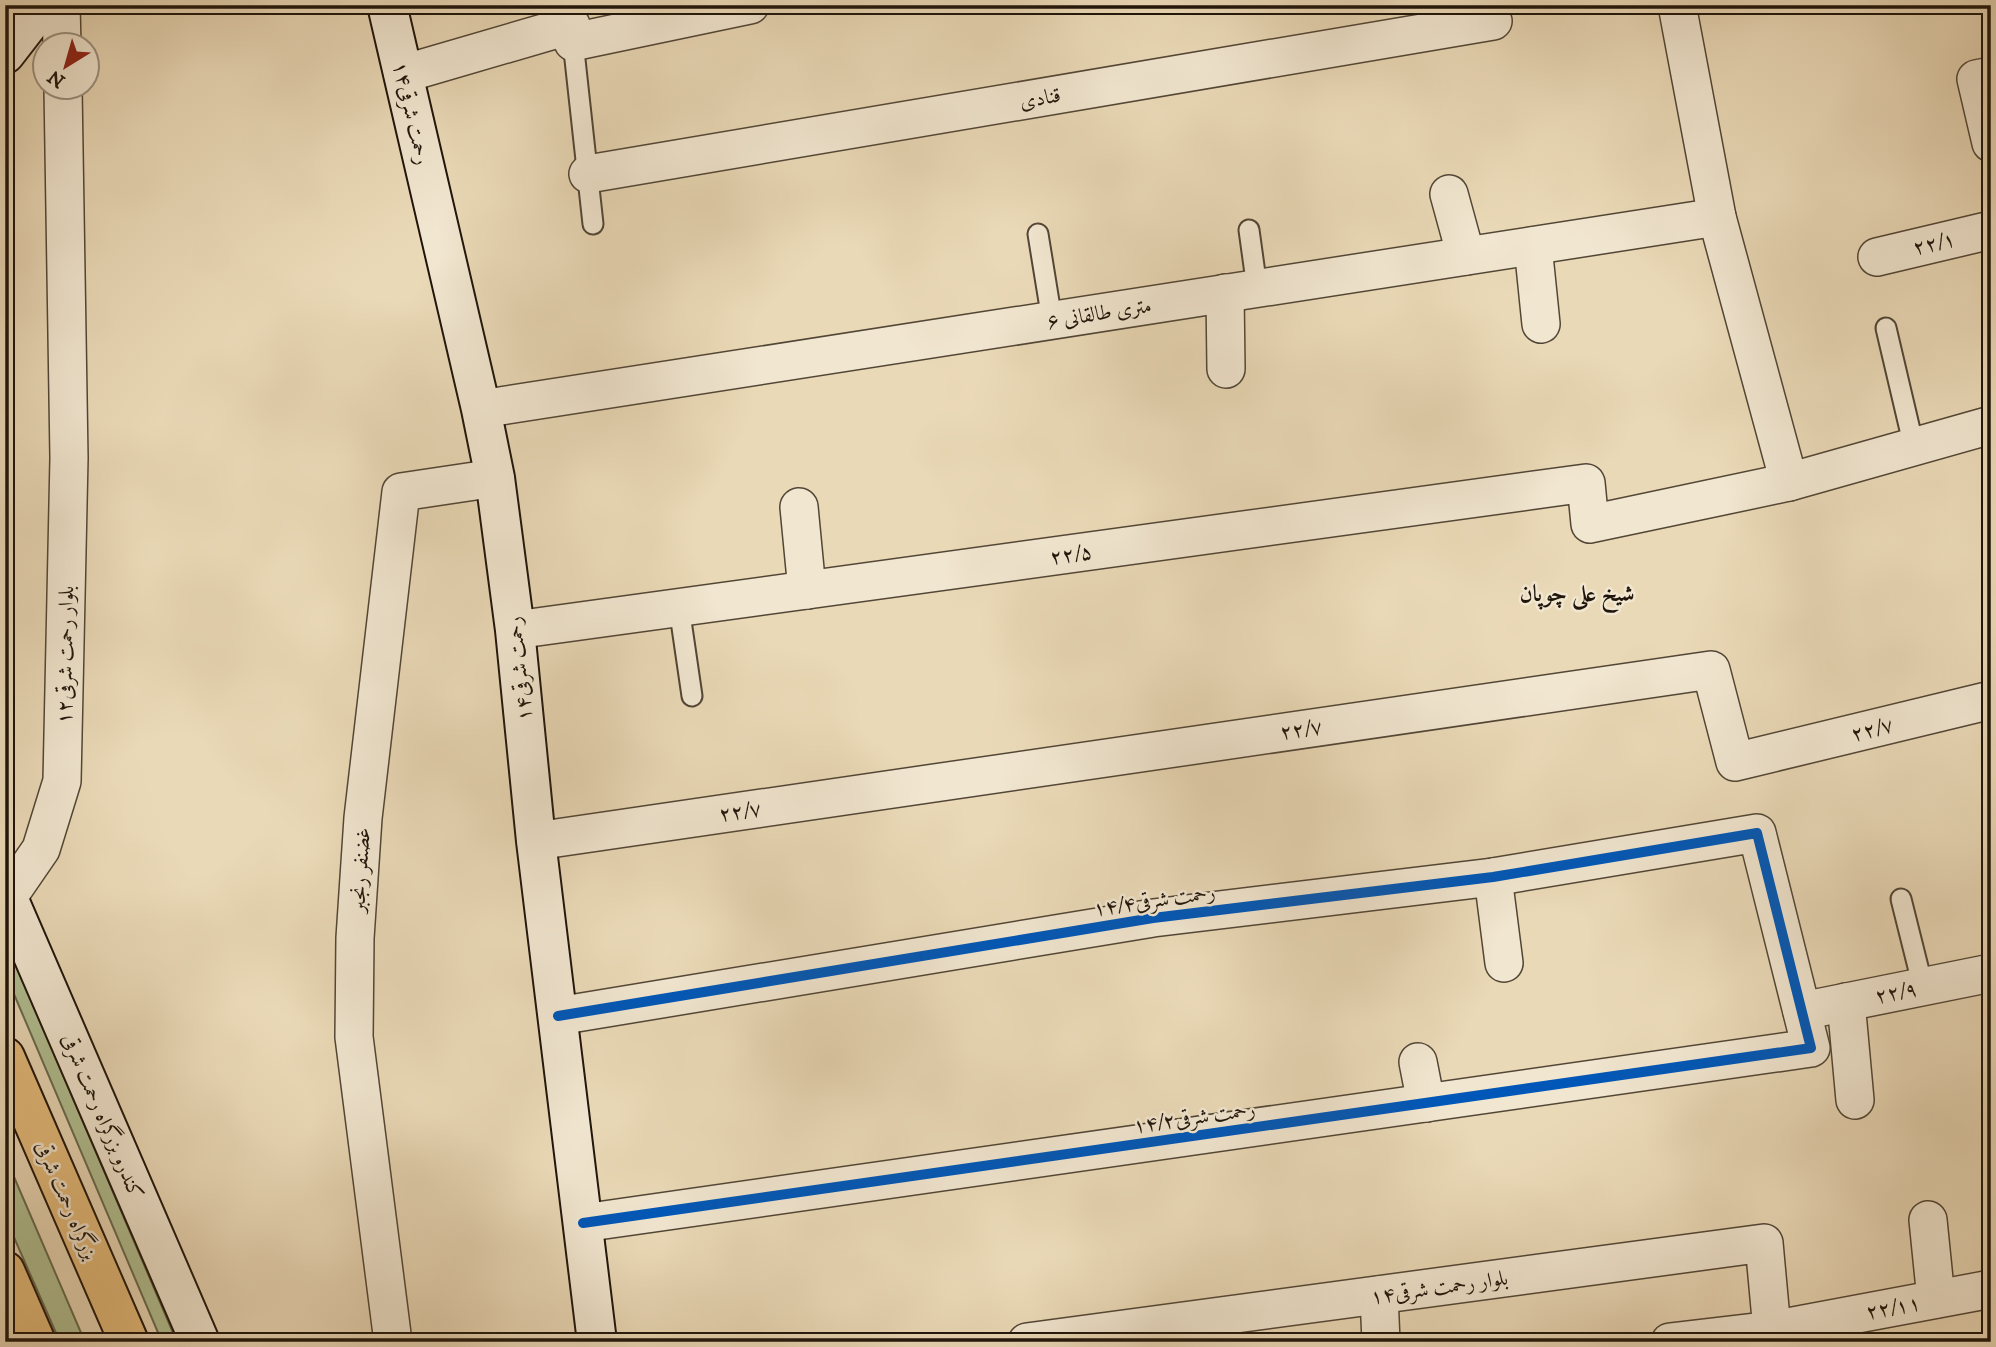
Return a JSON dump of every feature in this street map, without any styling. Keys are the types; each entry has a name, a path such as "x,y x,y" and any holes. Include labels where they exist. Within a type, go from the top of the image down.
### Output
{"highway":[{"name":"بزرگراه رحمت شرقی","path":"5,1058 128,1342"},
{"path":"5,1271 36,1342"}],"street":[{"path":"5,54 43,5"},
{"path":"61,5 62,32"},
{"name":"۱۴رحمت شرقی","path":"387,5 495,478 515,629 536,841 597,1342"},
{"path":"403,74 571,24 750,5"},
{"path":"1677,5 1717,217 1789,482 1991,425"},
{"name":"قنادی","path":"588,174 1493,21"},
{"path":"1984,78 1991,143"},
{"name":"بلوار رحمت شرقی۱۲","path":"7,894 41,849 62,781 69,458 63,102"},
{"path":"1449,194 1466,256"},
{"name":"۶ متری طالقانی","path":"481,409 1717,217"},
{"name":"۲۲/۱","path":"1877,257 1991,230"},
{"path":"1533,246 1541,324"},
{"path":"1226,369 1241,291"},
{"name":"غضنفر رنجبر","path":"393,1342 354,1037 355,938 365,805 401,492 495,478"},
{"name":"۲۲/۵","path":"515,629 1586,483 1590,524 1789,482"},
{"path":"799,508 807,590"},
{"name":"۲۲/۷","path":"536,841 1711,670 1735,762 1991,700"},
{"name":"۱۴/۴رحمت شرقی","path":"558,1016 1153,918 1493,877 1757,833 1802,1011"},
{"path":"1493,877 1504,963"},
{"name":"کندرو بزرگراه رحمت شرقی","path":"7,894 200,1342"},
{"name":"۲۲/۹","path":"1802,1011 1991,973"},
{"path":"1846,1002 1855,1100"},
{"name":"۱۴/۲رحمت شرقی","path":"583,1223 1811,1048 1802,1011"},
{"path":"1418,1062 1426,1103"},
{"path":"1928,1220 1936,1299"},
{"name":"بلوار رحمت شرقی۱۴","path":"1027,1342 1765,1243 1772,1330"},
{"name":"۲۲/۱۱","path":"1670,1342 1772,1330 1991,1289"},
{"path":"1379,1295 1381,1342"}],"lane":[{"path":"571,24 593,223"},
{"path":"1241,291 1249,230"},
{"path":"1038,234 1052,320"},
{"path":"1886,327 1914,447"},
{"path":"679,607 692,696"},
{"path":"1901,899 1923,987"}],"green space":[{"path":"5,939 177,1342 162,1342 5,973"},
{"path":"5,1156 85,1342 60,1342 5,1217"}],"cycle path":[{"path":"558,1016 1153,918 1493,877 1757,833 1811,1048 583,1223"}],"district":[{"name":"شیخ علی چوپان","path":"1577,593"}]}
